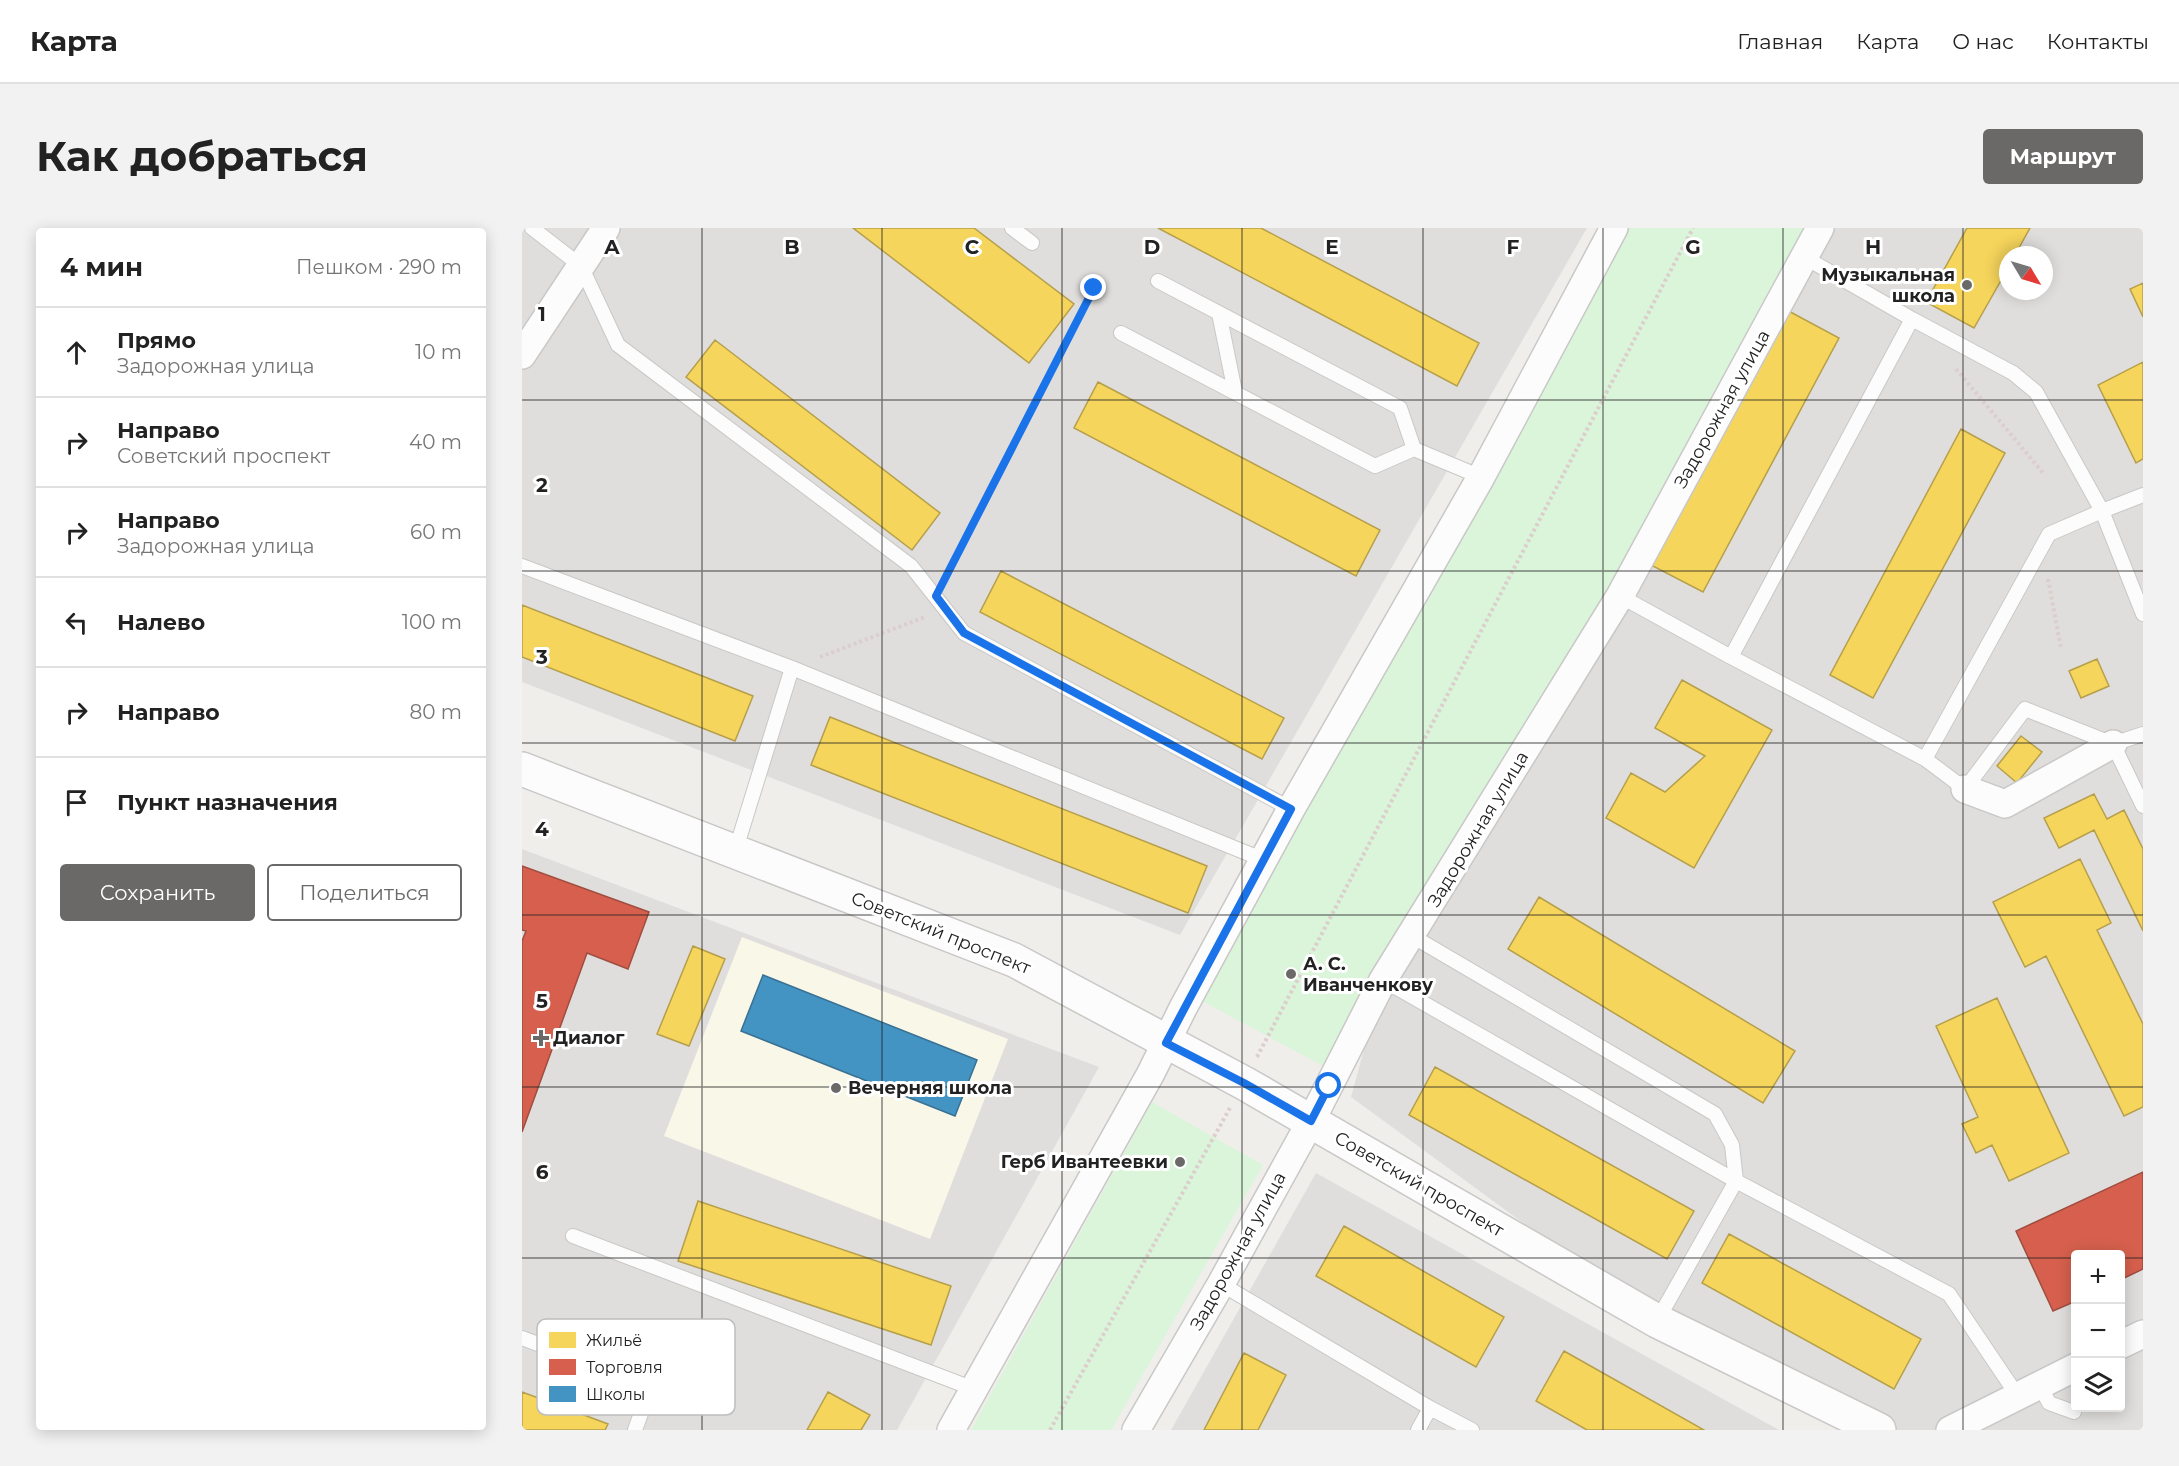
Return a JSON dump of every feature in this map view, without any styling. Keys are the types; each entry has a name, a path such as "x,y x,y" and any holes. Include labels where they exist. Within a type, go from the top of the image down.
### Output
{"street":[{"path":"526,340 606,228"},
{"path":"951,1430 1151,1073 1291,809 1481,477 1614,228"},
{"name":"Задорожная улица","path":"1136,1430 1221,1284 1311,1121 1383,980 1620,597 1820,228"},
{"path":"1965,789 2005,804 2113,744"},
{"name":"Советский проспект","path":"522,770 1014,960 1166,1043 1250,1071 1311,1121 1657,1321 1879,1430"},
{"path":"2125,1343 2143,1334"},
{"path":"1950,1430 2071,1369"}],"lane":[{"path":"532,228 581,266 618,345 910,566 964,633 1291,809"},
{"path":"1012,228 1032,243"},
{"path":"1804,257 2013,373 2036,393 2102,512 2143,614"},
{"path":"1158,281 1400,408 1414,449"},
{"path":"1219,314 1234,392"},
{"path":"1731,657 1912,319"},
{"path":"1121,333 1375,466 1414,449 1481,477"},
{"path":"1924,759 2049,534 2143,495"},
{"path":"522,566 792,668 1264,860"},
{"path":"1620,597 1924,759 1965,789 2025,709 2113,744 2143,734"},
{"path":"735,852 792,668"},
{"path":"2113,744 2143,806"},
{"path":"1412,936 1715,1114 1732,1145 1736,1180 1657,1321"},
{"path":"1383,980 1736,1180 1949,1294 2028,1390 2049,1403 2071,1411"},
{"path":"573,1236 974,1389"},
{"path":"1221,1284 1430,1408 1472,1430"},
{"path":"522,1338 537,1344"},
{"path":"1418,1430 1430,1408"},
{"path":"635,1430 640,1415"}],"path":[{"path":"1050,1430 1250,1071 1693,228"},
{"path":"792,668 924,618 1094,288"},
{"path":"1950,361 2044,474"},
{"path":"2042,546 2061,648"}],"shaded area":[{"path":"522,228 1587,228 1180,935 522,682"},
{"path":"1820,228 2143,228 2143,1430 1879,1430 1657,1321 1351,1097 1383,980"},
{"path":"522,849 1099,1067 897,1430 522,1430"},
{"name":"Вечерняя школа","path":"742,937 1008,1039 930,1239 664,1136"},
{"path":"1316,1173 1779,1430 1171,1430"},
{"path":"2143,1359 2143,1430 2088,1430 2082,1425 2075,1412 2125,1412 2125,1368"},
{"path":"2071,1394 2071,1405 2066,1396"}],"green space":[{"path":"1609,228 1820,228 1620,596 1399,925 1323,1066 1202,1001"},
{"path":"1152,1102 1263,1165 1111,1430 971,1430"}],"building: Жильё":[{"path":"853,228 974,228 1074,304 1029,363"},
{"path":"1158,228 1261,228 1479,343 1457,386"},
{"name":"Музыкальная школа","path":"1967,228 2030,228 2020,246 1999,246 1999,284 1974,328 1926,302"},
{"path":"2143,283 2143,317 2130,289"},
{"path":"1783,308 1839,338 1703,592 1647,563"},
{"path":"715,340 940,513 912,550 686,377"},
{"path":"2143,362 2143,459 2136,463 2098,385"},
{"path":"1098,382 1380,530 1356,576 1074,428"},
{"path":"1961,429 2005,453 1873,698 1830,675"},
{"path":"1001,571 1284,718 1262,759 980,612"},
{"path":"522,605 753,696 735,741 522,657"},
{"path":"2097,659 2109,686 2081,698 2069,671"},
{"path":"1682,680 1772,730 1694,868 1606,818 1631,773 1665,792 1705,756 1655,728"},
{"path":"830,717 1207,866 1188,913 811,765"},
{"path":"2021,736 2042,752 2017,783 1997,766"},
{"path":"2094,794 2107,819 2124,810 2143,849 2143,931 2094,830 2059,848 2044,818"},
{"path":"2080,859 2111,923 2097,930 2143,1024 2143,1107 2124,1116 2046,956 2025,967 1993,902"},
{"path":"1539,897 1795,1051 1763,1103 1508,949"},
{"path":"693,946 725,959 689,1046 657,1034"},
{"path":"1997,998 2069,1153 2009,1181 1992,1145 1976,1153 1962,1124 1978,1117 1936,1026"},
{"path":"1435,1067 1694,1211 1667,1259 1409,1115"},
{"path":"698,1201 951,1286 931,1345 678,1261"},
{"path":"1344,1226 1504,1317 1476,1367 1316,1276"},
{"path":"1729,1234 1921,1339 1894,1389 1702,1283"},
{"path":"1564,1351 1704,1430 1587,1430 1536,1401"},
{"path":"1244,1353 1286,1375 1258,1430 1204,1430"},
{"path":"522,1392 537,1398 537,1415 584,1415 608,1424 605,1430 522,1430"},
{"path":"828,1392 870,1415 861,1430 807,1430"}],"building: Торговля":[{"path":"522,866 649,912 628,969 587,953 522,1132 522,941 526,931 522,930"},
{"path":"2143,1172 2143,1269 2125,1278 2125,1250 2071,1250 2071,1303 2053,1311 2016,1231"}],"building: Школы":[{"path":"763,975 977,1060 955,1116 741,1031"}],"place":[{"name":"Музыкальная школа","path":"1967,285"},
{"name":"А. С. Иванченкову","path":"1291,974"},
{"name":"Диалог","path":"541,1038"},
{"name":"Вечерняя школа","path":"836,1088"},
{"name":"Герб Ивантеевки","path":"1180,1162"}],"route":[{"path":"1094,288 936,596 964,633 1291,809 1166,1043 1311,1121 1329,1086"}]}
